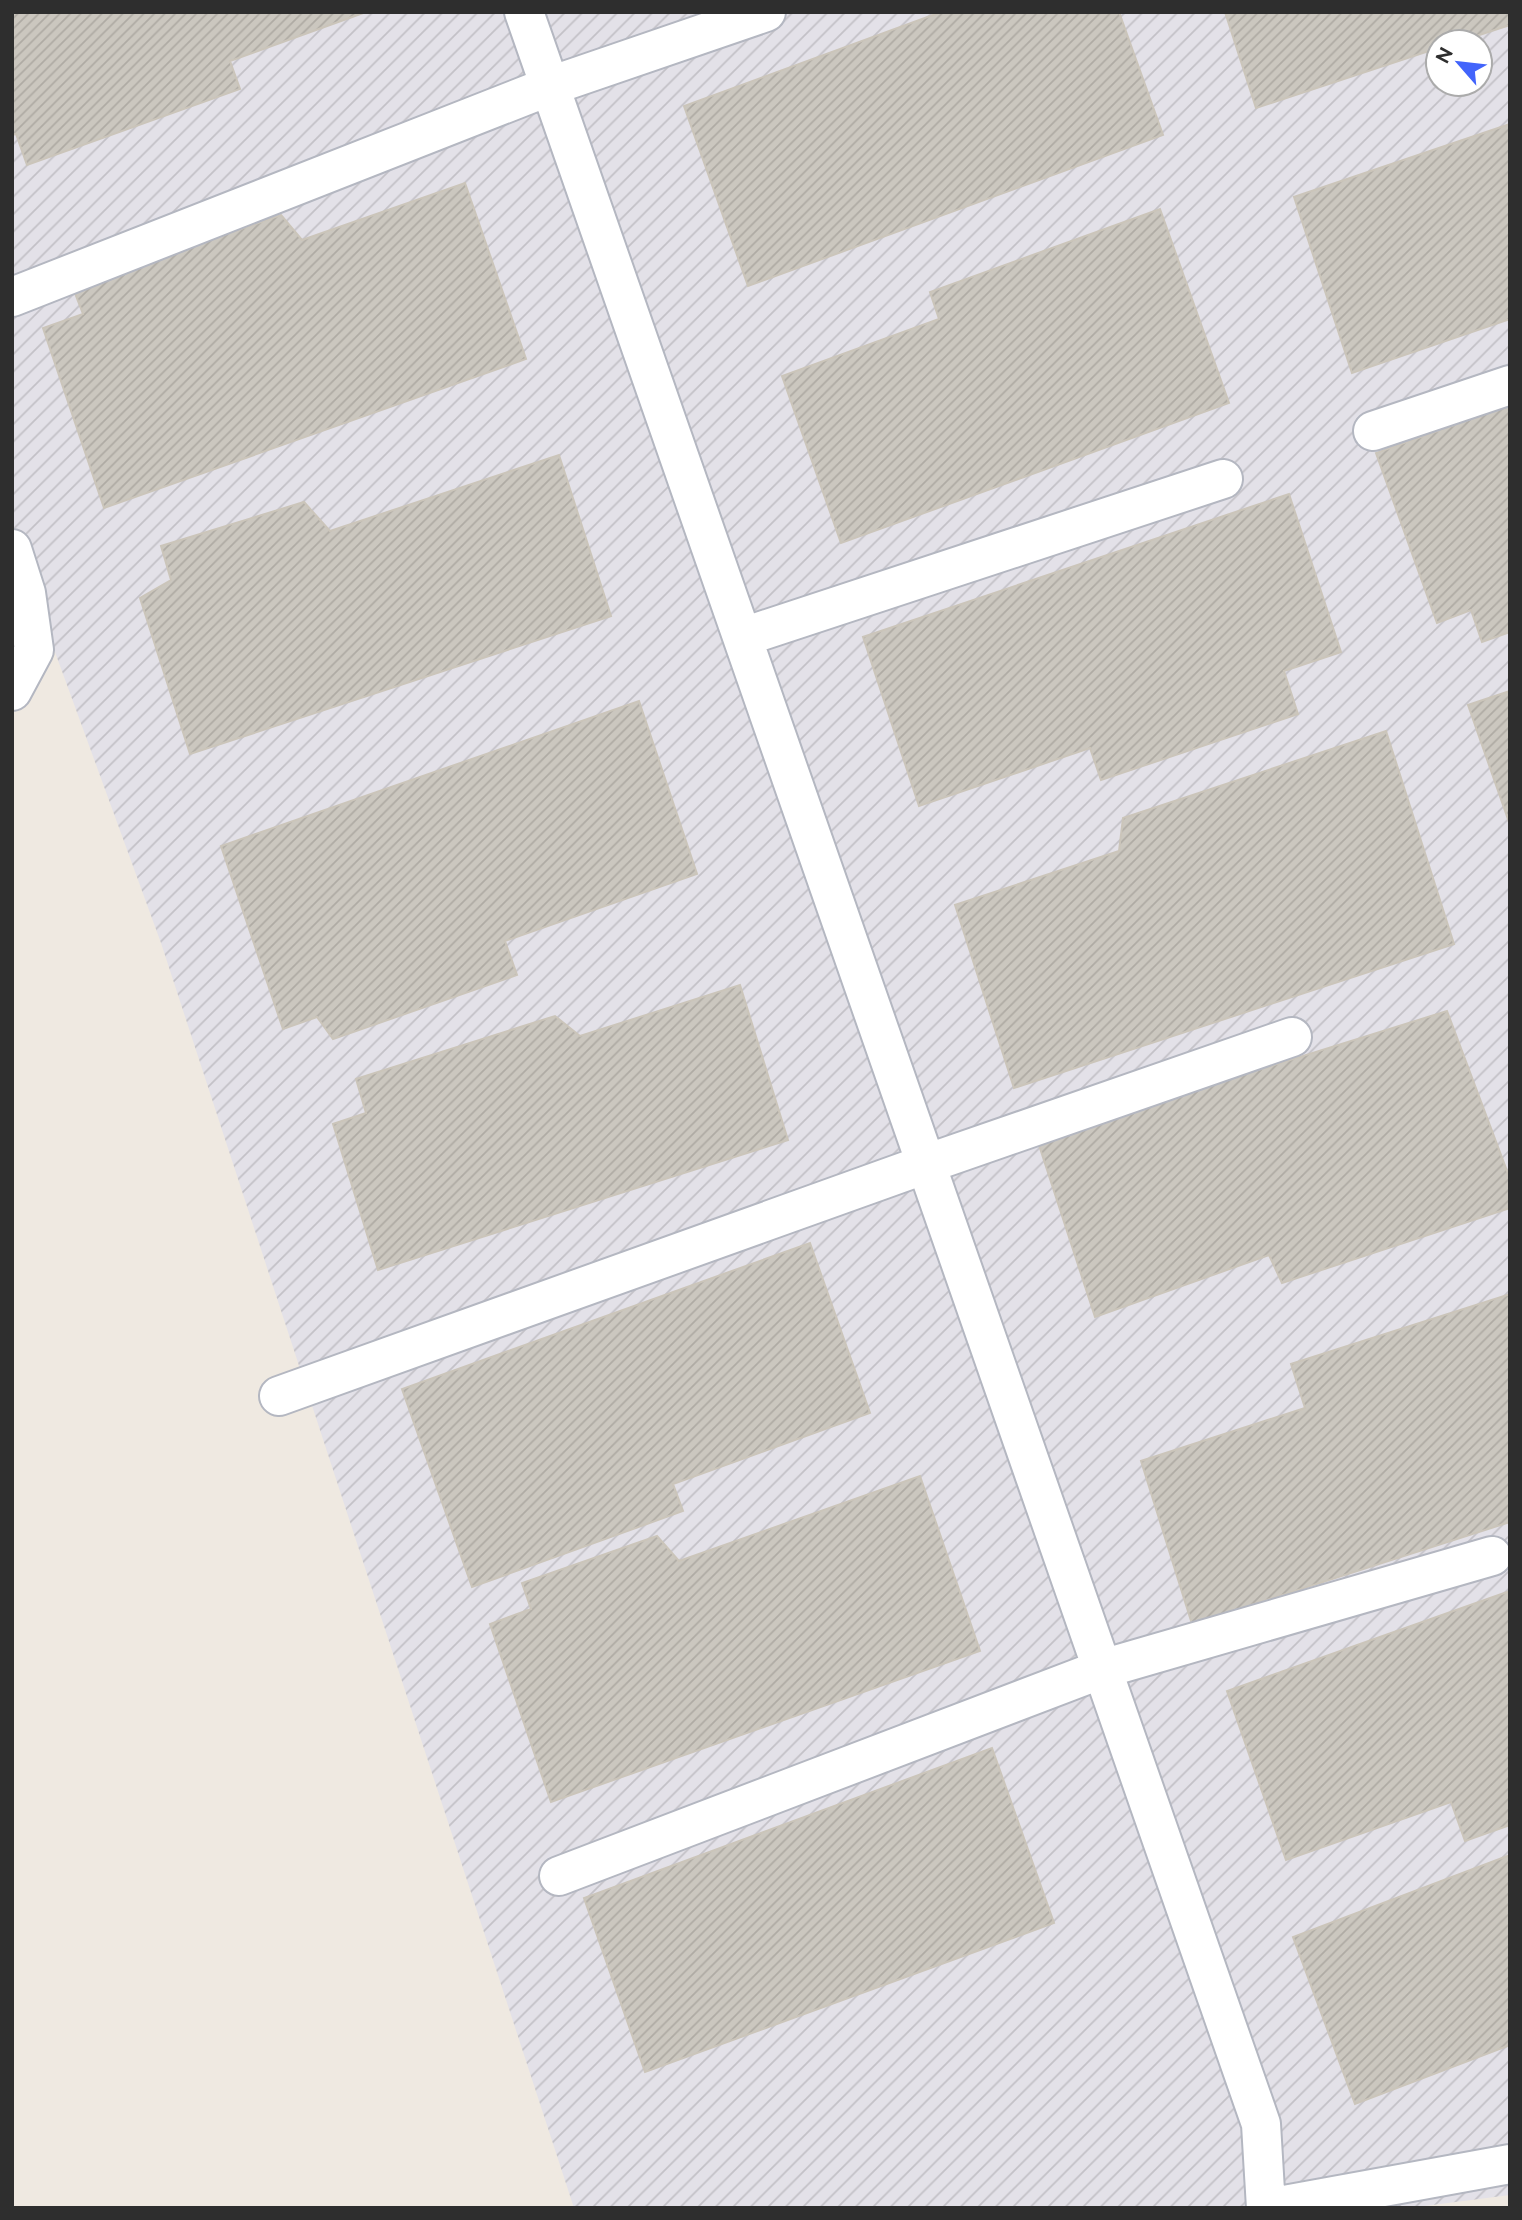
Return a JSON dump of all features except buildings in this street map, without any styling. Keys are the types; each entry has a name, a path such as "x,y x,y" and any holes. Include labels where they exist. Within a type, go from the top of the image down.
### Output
{"lane":[{"path":"524,12 1261,2124 1267,2208 1510,2164"},
{"path":"12,297 550,86 766,12"},
{"path":"1373,431 1510,385"},
{"path":"743,637 1223,478"},
{"path":"12,549 26,593 34,650 12,691"},
{"path":"279,1396 926,1164 1293,1037"},
{"path":"559,1876 1102,1669 1492,1556"}],"shaded area":[{"path":"12,12 1510,12 1510,2195 1409,2208 574,2208 161,943 12,534"}]}
